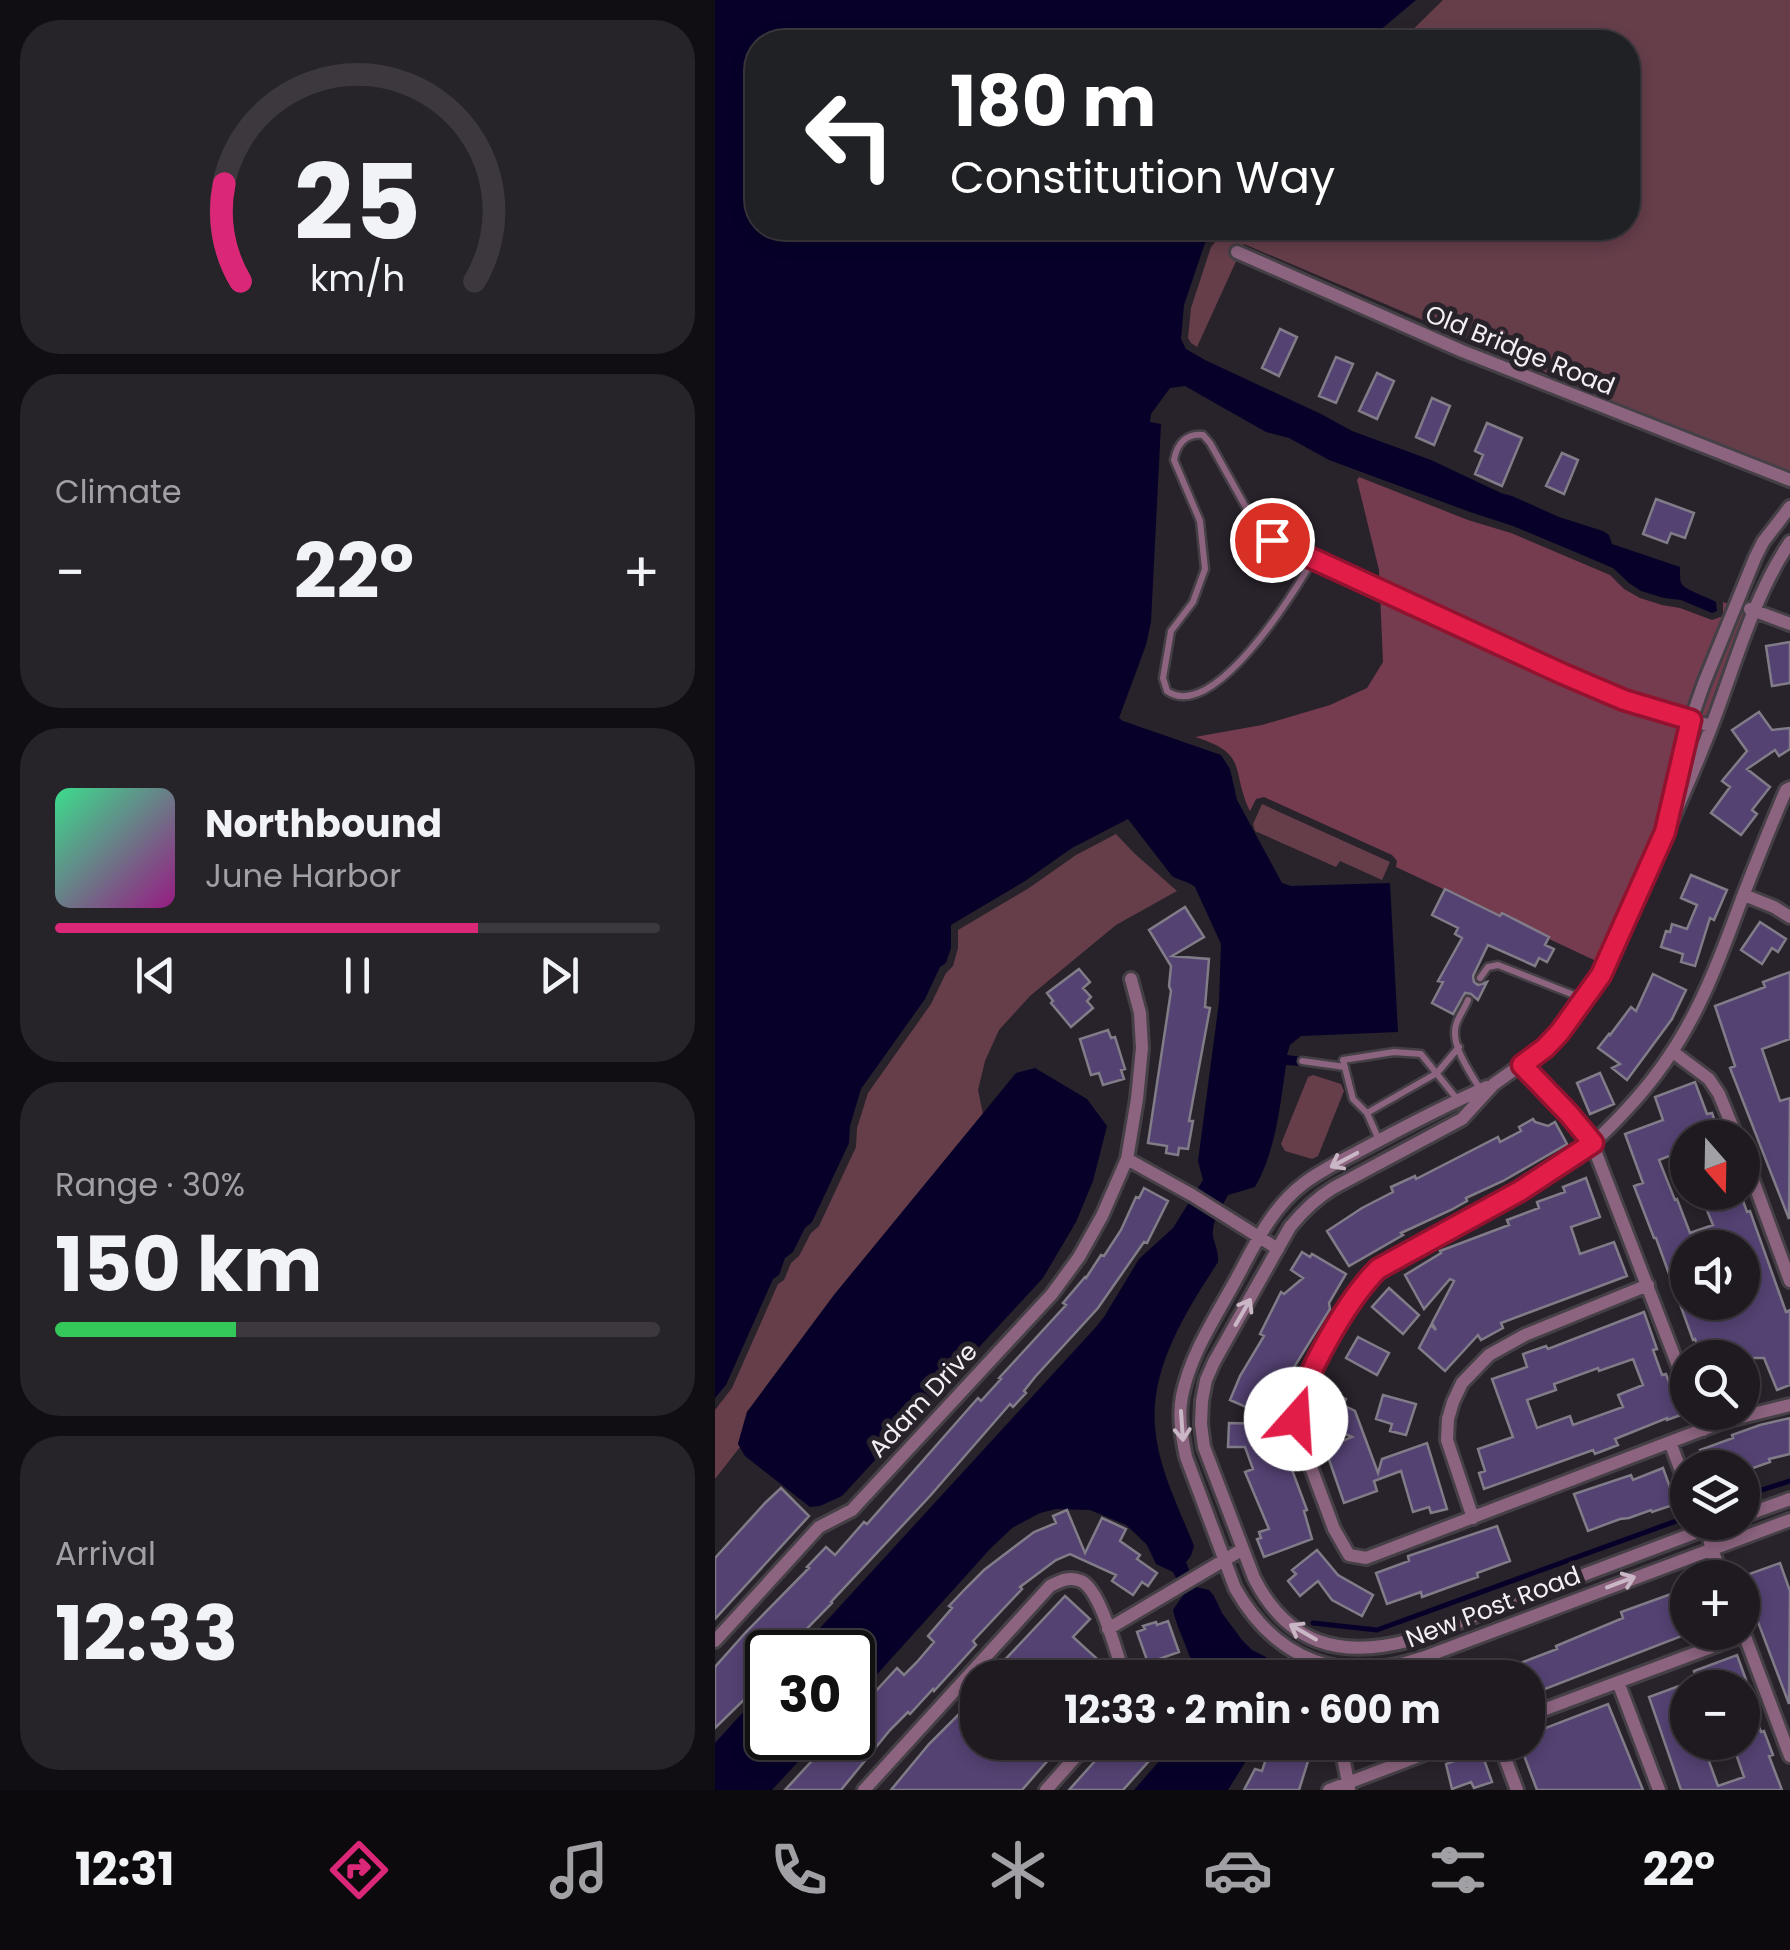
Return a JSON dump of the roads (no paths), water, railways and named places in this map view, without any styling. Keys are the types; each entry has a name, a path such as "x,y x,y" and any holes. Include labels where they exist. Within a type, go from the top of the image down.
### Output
{"street":[{"name":"Old Bridge Road","path":"1237,252 1461,351 1790,480"},
{"path":"1665,832 1691,720 1704,683 1763,542 1790,508"},
{"path":"1272,540 1624,700 1711,726"},
{"name":"New Post Road","path":"1314,1660 1279,1641 1244,1603 1186,1458 1181,1402 1199,1347 1280,1206 1305,1183 1522,1065 1545,1048 1585,1000 1601,975 1711,726 1741,643 1790,542"},
{"path":"1737,604 1790,624"},
{"path":"1703,1430 1366,1558 1349,1554 1334,1529 1296,1419 1299,1403 1335,1330 1363,1284 1378,1269 1520,1191 1593,1143 1634,1101 1673,1052 1707,990 1790,788"},
{"path":"1743,895 1790,917"},
{"name":"Adam Drive","path":"715,1640 819,1528 852,1510 1052,1294 1079,1257 1103,1216 1127,1160 1142,1048 1131,979"},
{"path":"1673,1052 1709,1079 1730,1120"},
{"path":"1522,1065 1593,1143 1670,1344"},
{"name":"New Post Road","path":"1487,1087 1462,1118 1316,1198 1290,1227 1213,1362 1202,1400 1201,1424 1205,1447 1243,1548 1263,1596 1276,1613 1310,1637 1354,1650 1411,1640 1670,1539"},
{"path":"1127,1160 1278,1249"},
{"path":"1760,1199 1790,1280"},
{"path":"1473,1518 1447,1440 1453,1402 1475,1367 1525,1336 1648,1285"},
{"path":"1760,1412 1790,1405"},
{"path":"1670,1442 1673,1450"},
{"path":"1760,1510 1790,1499"},
{"name":"New Post Road","path":"1416,1660 1790,1520"},
{"path":"1708,1540 1716,1560"},
{"path":"1108,1629 1243,1548"},
{"path":"864,1790 1049,1586 1067,1578 1083,1582 1094,1595 1119,1660"},
{"path":"1353,1660 1354,1650"},
{"path":"1545,1709 1700,1650"},
{"path":"1749,1650 1790,1756"},
{"path":"1618,1682 1659,1790"},
{"path":"1046,1790 1073,1760"},
{"path":"1343,1760 1348,1786"},
{"path":"1329,1790 1412,1760"},
{"path":"1506,1760 1517,1790"}],"lane":[{"path":"1272,540 1253,520 1203,435 1195,434 1181,442 1175,460 1200,521 1205,569 1193,602 1171,631 1163,678 1167,691 1175,697 1201,693 1227,673 1291,598 1313,559"},
{"path":"1480,978 1488,967 1498,965 1585,1000"},
{"path":"1468,1000 1456,1023 1460,1056 1487,1087"},
{"path":"1367,1112 1437,1073 1459,1047"},
{"path":"1379,1141 1367,1112 1353,1099 1343,1060 1394,1052 1421,1054 1458,1100"},
{"path":"1302,1061 1345,1067"}],"waterway":[{"path":"1760,1491 1790,1481"},
{"path":"1313,1623 1377,1630 1670,1523"}]}
